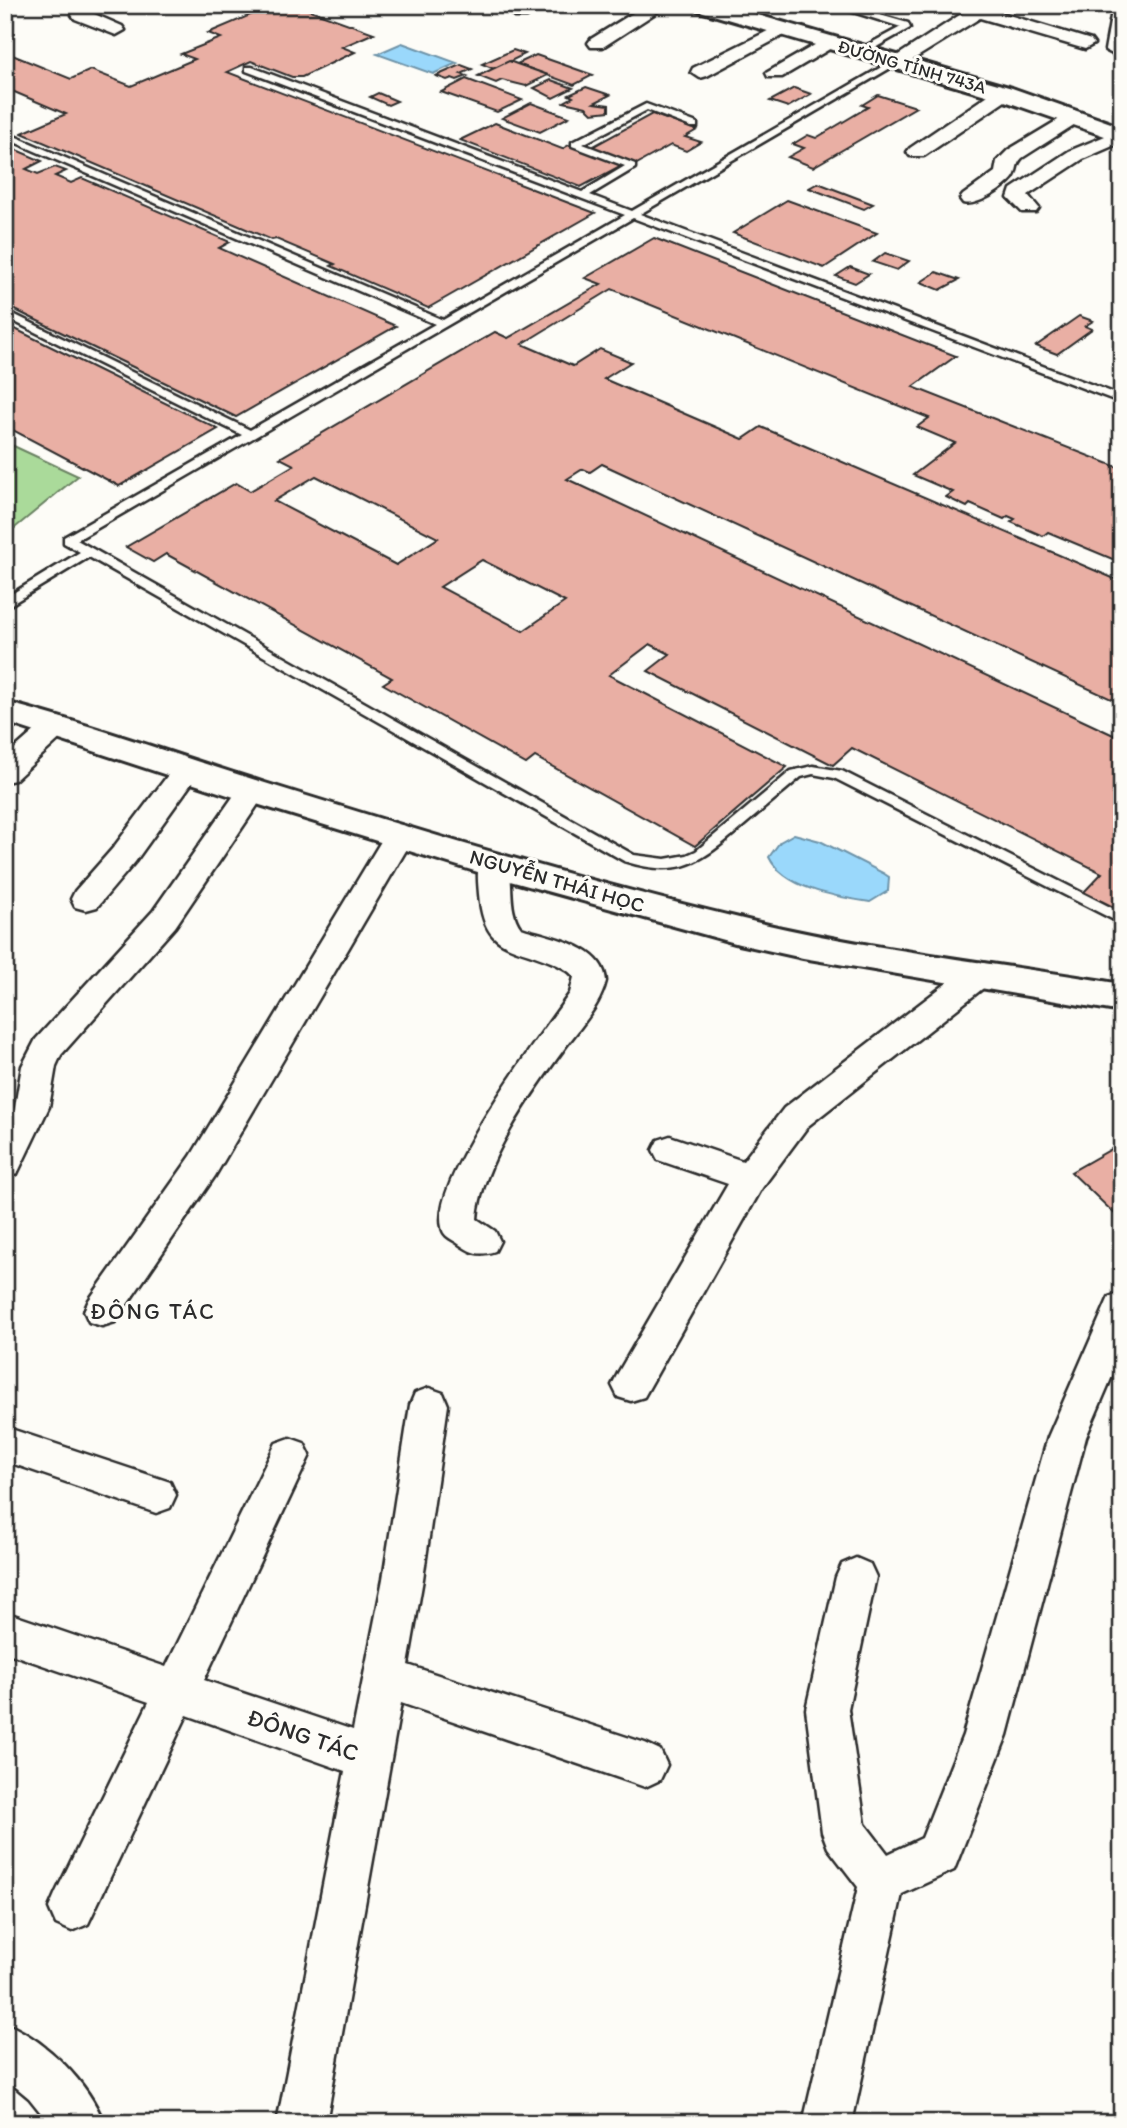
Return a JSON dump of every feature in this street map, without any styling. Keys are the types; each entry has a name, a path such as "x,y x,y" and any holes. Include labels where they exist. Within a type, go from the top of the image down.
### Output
{"street":[{"path":"90,5 80,15 116,30"},
{"path":"597,43 659,5"},
{"name":"ĐƯỜNG TỈNH 743A","path":"700,5 1004,93 1121,135"},
{"path":"1122,5 1114,50 1122,54"},
{"path":"895,63 983,9 1085,44"},
{"path":"701,72 780,30"},
{"path":"775,74 827,43"},
{"path":"917,152 1004,93"},
{"path":"970,199 1007,173 1007,161 1015,154 1073,117"},
{"path":"1028,208 1018,198 1017,193 1076,155 1121,135"},
{"name":"NGUYỄN THÁI HỌC","path":"5,712 493,864 739,931 803,945 1122,998"},
{"path":"5,773 57,726"},
{"path":"86,899 124,855 187,769"},
{"path":"5,1164 32,1107 39,1066 48,1048 164,919 252,791"},
{"path":"102,1311 203,1166 400,835"},
{"path":"482,1241 459,1226 458,1217 475,1169 506,1112 547,1047 584,996 590,982 588,972 576,960 510,936 504,929 497,916 493,864"},
{"path":"631,1385 750,1178 796,1117 980,974"},
{"path":"670,1150 750,1178"},
{"path":"883,1880 939,1854 985,1735 1068,1437 1122,1308"},
{"path":"368,1757 403,1579 429,1405"},
{"path":"5,1444 156,1495"},
{"path":"72,1908 290,1455"},
{"path":"856,1577 827,1709 844,1832 862,1859 883,1880"},
{"name":"ĐÔNG TÁC","path":"5,1632 368,1757 301,2123"},
{"path":"384,1677 645,1765"},
{"path":"827,2123 883,1880"},
{"path":"5,2047 46,2081 80,2123"}],"lane":[{"path":"835,5 905,24 906,28 861,52"},
{"path":"895,63 68,540 629,859 662,865 689,860 701,854 796,774 821,771 837,775 1122,919"},
{"path":"248,69 1122,400"},
{"path":"583,195 632,166 575,144 646,107 694,125"},
{"path":"5,135 444,324"},
{"path":"5,313 251,435"},
{"path":"5,604 89,552"}],"green space":[{"path":"5,442 78,476 5,536"}],"water":[{"path":"402,43 457,63 433,74 377,54"},
{"path":"794,834 820,841 883,873 889,877 888,891 870,902 813,890 787,877 776,868 769,857 780,842"}],"building":[{"path":"274,5 296,5 374,33 342,47 355,52 302,77 292,77 251,61 227,72 595,213 428,308 331,266 335,264 276,239 272,240 22,133 66,114 5,88 5,52 71,79 91,70 131,86 195,59 181,54 221,38 208,33"},
{"path":"513,50 525,54 494,69 482,64"},
{"path":"536,55 593,75 574,85 517,64"},
{"path":"509,61 548,75 526,86 502,80 496,83 478,76"},
{"path":"461,65 472,69 461,74 467,76 447,80 436,76"},
{"path":"466,79 522,100 497,112 441,92"},
{"path":"551,80 573,88 553,98 534,88"},
{"path":"586,87 610,95 594,103 609,105 609,111 592,113 586,107 564,102 573,97 569,95"},
{"path":"794,88 811,94 788,107 770,101"},
{"path":"378,93 397,101 388,105 370,97"},
{"path":"878,95 916,107 813,167 788,157 804,148 793,144 808,135 816,138 868,107 862,105"},
{"path":"531,103 569,117 540,132 502,118"},
{"path":"652,114 697,130 685,137 701,142 686,151 671,145 635,165 590,148"},
{"path":"495,123 562,149 569,145 622,165 581,187 460,140"},
{"path":"5,145 42,161 26,169 38,174 55,167 66,171 55,176 71,183 82,178 230,242 219,248 396,326 236,417 5,305"},
{"path":"818,183 873,204 864,209 809,188"},
{"path":"787,200 877,233 824,268 733,233"},
{"path":"654,238 956,356 913,387 1122,469 1122,563 1048,532 1043,536 1011,522 1015,519 1008,516 1004,519 970,504 967,507 946,497 953,492 913,475 955,443 917,427 929,418 612,289 522,344 573,366 600,349 631,362 604,379 743,439 761,427 1115,579 1122,573 1122,704 602,464 590,472 583,469 567,479 1122,739 1122,913 1083,893 1102,873 852,748 833,765 648,671 670,654 650,644 609,675 787,767 695,846 535,757 526,764 383,684 392,678 166,554 153,562 126,547 236,483 250,491 294,465 280,458 495,332 508,338 601,284 585,278","holes":["316,476 438,538 396,565 274,501","482,560 565,602 523,631 440,587"]},
{"path":"885,253 909,261 897,270 873,262"},
{"path":"850,267 869,274 855,283 836,276"},
{"path":"936,272 959,280 940,290 921,282"},
{"path":"1079,316 1093,321 1085,326 1092,329 1057,354 1036,346"},
{"path":"5,324 218,429 119,486 5,426"},
{"path":"1122,1143 1122,1221 1071,1172"}],"district":[{"name":"ĐÔNG TÁC","path":"153,1311"}]}
